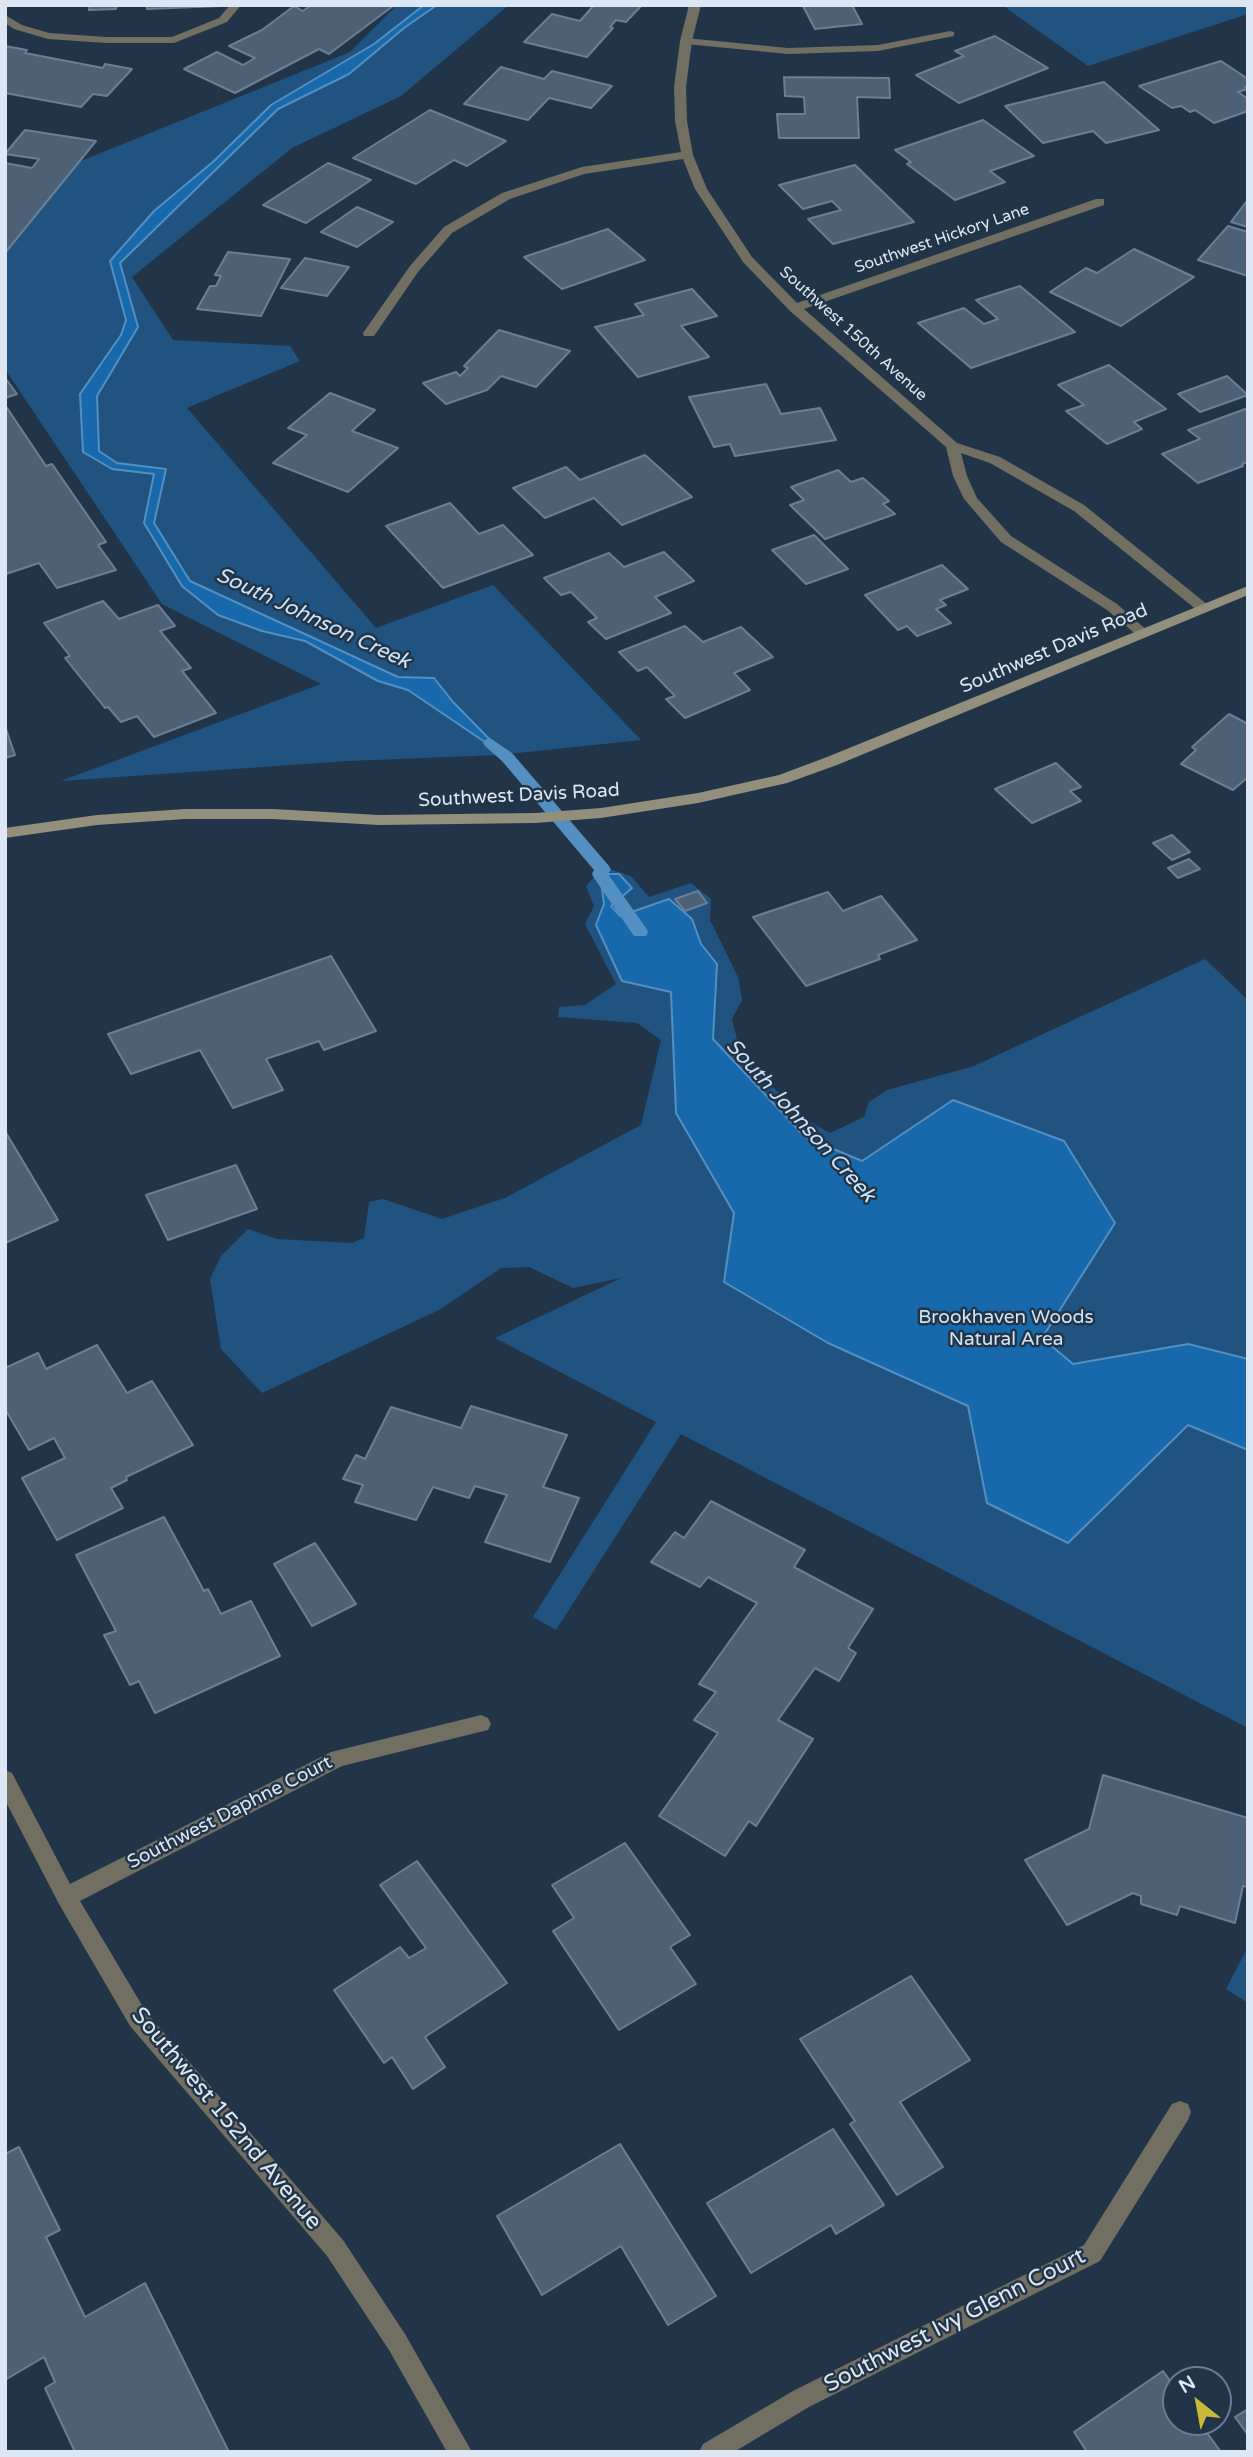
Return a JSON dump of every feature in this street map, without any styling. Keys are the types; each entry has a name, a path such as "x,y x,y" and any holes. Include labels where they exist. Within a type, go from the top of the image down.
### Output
{"street":[{"path":"5,18 18,27 48,36 174,40 223,20 236,5"},
{"name":"Southwest 150th Avenue","path":"695,5 686,41 680,87 681,121 687,155 701,189 747,258 794,308 952,446 995,460 1098,520 1203,608"},
{"path":"686,41 801,51 878,48 950,34"},
{"path":"369,333 414,269 447,230 506,196 582,171 687,155"},
{"name":"Southwest Hickory Lane","path":"794,308 1100,202"},
{"path":"952,446 960,475 971,499 1006,539 1112,607 1143,633"},
{"name":"Southwest Davis Road","path":"5,833 97,820 185,814 468,820 601,813 698,799 782,779 886,740 1248,590"},
{"name":"Southwest Daphne Court","path":"66,1897 338,1758 481,1724"},
{"name":"Southwest 152nd Avenue","path":"5,1779 66,1897 138,2019 335,2248 397,2342 460,2452"},
{"name":"Southwest Ivy Glenn Court","path":"711,2452 801,2399 1092,2253 1180,2112"}],"green space":[{"path":"397,5 509,5 401,96 292,148 132,277 173,340 290,346 300,361 187,408 376,628 493,585 641,740 499,755 348,761 61,781 321,684 162,604 5,369 5,247 76,163 350,52"},
{"path":"1002,5 1248,5 1248,14 1088,66"},
{"name":"Brookhaven Woods Natural Area","path":"604,867 631,876 649,897 691,883 711,899 710,920 738,977 742,1000 732,1019 741,1055 806,1120 830,1133 864,1117 869,1102 887,1090 974,1066 1205,959 1248,1000 1248,1728 681,1434 556,1630 533,1617 656,1422 495,1338 621,1278 573,1288 529,1267 501,1268 439,1310 262,1393 221,1349 210,1279 221,1256 248,1229 277,1239 352,1243 364,1238 369,1202 383,1199 442,1219 505,1198 641,1125 661,1040 637,1023 558,1017 559,1007 585,1005 616,984 585,924 594,906 586,886"},
{"path":"1248,1947 1248,2003 1226,1989"}],"shaded area":[{"path":"424,5 437,5 404,28 349,74 278,109 120,263 138,327 97,396 99,451 117,463 166,469 154,523 190,581 398,677 434,678 453,702 507,757 408,690 378,681 305,641 262,631 218,615 182,586 144,523 154,474 112,469 83,452 80,394 121,335 126,320 110,261 154,211 214,161 271,105 374,44"},
{"path":"600,874 619,874 632,888 611,906 620,916 669,899 692,919 701,944 717,964 713,1039 805,1137 862,1161 953,1100 1064,1141 1115,1223 1042,1338 1073,1364 1188,1344 1248,1359 1248,1450 1188,1425 1068,1543 987,1503 968,1406 828,1343 724,1282 734,1213 676,1113 671,992 622,981 596,925 604,904"}],"building":[{"path":"90,5 117,5 116,9 89,10"},
{"path":"147,5 220,5 221,6 147,9"},
{"path":"311,5 393,6 329,54 319,49 235,93 184,69 217,52 243,65 255,58 229,46 262,30 294,6 303,11"},
{"path":"594,5 642,5 626,22 616,20 610,27 613,28 587,57 524,42 552,14 580,21"},
{"path":"852,5 862,24 815,29 803,6"},
{"path":"995,36 1048,68 959,103 916,75 964,56 955,51"},
{"path":"5,46 27,50 25,53 103,68 105,64 132,69 107,96 93,94 81,107 5,93"},
{"path":"1221,61 1248,79 1248,86 1245,87 1247,89 1238,92 1248,99 1248,111 1214,123 1195,110 1190,112 1181,106 1172,108 1139,86"},
{"path":"501,67 544,79 552,71 612,86 591,108 549,98 528,120 464,104"},
{"path":"784,77 889,78 890,98 857,97 859,138 779,138 777,114 805,114 804,97 785,96"},
{"path":"1104,82 1159,130 1106,143 1093,131 1043,143 1005,106"},
{"path":"430,110 506,141 467,166 454,160 416,184 353,158"},
{"path":"983,120 1034,156 990,171 1005,182 955,200 907,164 911,162 895,150"},
{"path":"25,130 96,141 5,253 5,163 32,168 39,159 5,154"},
{"path":"328,163 371,180 306,223 263,205"},
{"path":"855,165 914,222 833,244 808,219 841,210 832,201 803,209 779,185"},
{"path":"1246,202 1248,227 1231,222"},
{"path":"357,207 393,222 357,247 321,232"},
{"path":"1228,226 1248,232 1248,276 1198,260"},
{"path":"608,229 645,260 562,289 524,257"},
{"path":"1134,249 1194,277 1121,326 1050,292 1086,268 1097,273"},
{"path":"228,252 290,259 261,316 197,309 210,286 216,286 221,276 215,275"},
{"path":"305,258 349,267 327,296 281,288"},
{"path":"1020,286 1075,332 971,368 918,323 964,308 984,324 998,319 976,300"},
{"path":"692,289 717,316 681,326 709,357 638,377 595,327 644,315 635,304"},
{"path":"499,330 570,351 536,387 501,376 487,390 446,404 423,383 456,372 460,376 468,368 464,366"},
{"path":"1109,365 1166,409 1134,422 1142,429 1107,444 1066,411 1084,405 1058,385"},
{"path":"1227,376 1248,395 1200,412 1178,394"},
{"path":"6,379 17,394 5,398"},
{"path":"766,384 781,414 820,408 836,440 735,456 730,444 714,447 689,397"},
{"path":"330,393 375,410 352,431 398,448 348,492 273,463 307,435 288,428"},
{"path":"5,405 46,466 52,464 106,542 98,545 116,570 57,588 39,563 6,574"},
{"path":"1248,408 1248,462 1242,464 1243,466 1198,483 1162,454 1200,439 1188,430"},
{"path":"645,455 692,497 622,525 594,498 545,518 513,488 566,467 580,480"},
{"path":"838,470 851,482 863,478 889,501 883,504 895,514 825,539 790,505 804,500 791,487"},
{"path":"450,503 479,534 503,525 533,555 443,588 386,526"},
{"path":"814,535 848,569 806,584 772,550"},
{"path":"664,552 694,581 655,597 671,613 606,639 588,622 597,618 571,592 561,595 544,578 609,553 624,567"},
{"path":"942,565 968,589 940,600 946,605 936,609 951,623 917,636 907,626 898,630 865,595"},
{"path":"103,601 119,619 158,605 175,626 160,631 191,668 182,671 216,713 154,737 137,716 121,722 108,707 105,708 65,658 70,656 44,623"},
{"path":"685,626 703,642 741,627 773,657 734,673 750,690 685,718 666,699 675,696 647,667 638,671 619,652"},
{"path":"1229,714 1248,724 1248,777 1233,790 1181,764 1196,750 1192,747"},
{"path":"5,726 15,755 5,758"},
{"path":"1056,763 1081,787 1070,791 1081,801 1032,823 995,789"},
{"path":"1172,835 1190,852 1172,860 1153,843"},
{"path":"1189,859 1200,869 1178,878 1168,868"},
{"path":"698,891 707,903 685,911 675,899"},
{"path":"828,892 843,911 881,896 917,940 878,955 880,959 806,986 753,917"},
{"path":"331,956 376,1031 324,1050 319,1041 266,1059 283,1090 233,1108 200,1050 131,1074 108,1034"},
{"path":"5,1131 58,1220 5,1243"},
{"path":"236,1165 257,1209 168,1240 146,1195"},
{"path":"97,1345 127,1393 152,1381 193,1445 126,1477 127,1480 111,1488 123,1508 57,1540 22,1478 65,1458 54,1438 29,1450 5,1409 5,1368 38,1353 46,1369"},
{"path":"471,1406 567,1435 543,1487 579,1498 550,1562 485,1542 507,1495 475,1486 469,1498 433,1487 416,1520 355,1502 363,1485 343,1479 356,1455 365,1459 391,1407 461,1428"},
{"path":"711,1501 805,1550 794,1567 873,1609 848,1648 856,1653 839,1681 815,1668 778,1720 813,1739 756,1826 749,1821 725,1856 659,1816 718,1733 694,1720 716,1692 699,1684 757,1603 708,1577 700,1587 651,1562 675,1532 684,1538"},
{"path":"164,1517 204,1591 208,1589 221,1614 251,1601 280,1656 155,1713 139,1681 130,1685 104,1635 116,1631 76,1555"},
{"path":"315,1543 356,1604 312,1626 274,1564"},
{"path":"1103,1775 1248,1818 1248,1887 1243,1886 1235,1923 1180,1906 1177,1915 1141,1904 1141,1896 1133,1893 1067,1925 1025,1860 1089,1829"},
{"path":"625,1843 690,1935 670,1947 696,1984 619,2030 553,1931 574,1918 552,1885"},
{"path":"417,1861 507,1983 425,2037 445,2067 413,2089 392,2057 384,2063 334,1990 400,1947 409,1958 426,1948 380,1885"},
{"path":"911,1976 970,2060 900,2102 943,2167 897,2195 850,2124 855,2121 800,2039"},
{"path":"833,2129 884,2205 836,2234 831,2225 751,2273 707,2203"},
{"path":"620,2144 716,2296 668,2325 621,2246 542,2295 497,2216"},
{"path":"19,2147 60,2230 46,2237 85,2317 145,2283 229,2452 71,2452 74,2450 45,2388 55,2382 44,2357 5,2380 5,2154"},
{"path":"1162,2372 1162,2436 1209,2436 1221,2452 1087,2452 1074,2432"},
{"path":"1248,2409 1248,2435 1235,2417"}],"waterway":[{"name":"South Johnson Creek","path":"490,743 507,757 603,870 600,874 640,932"}]}
